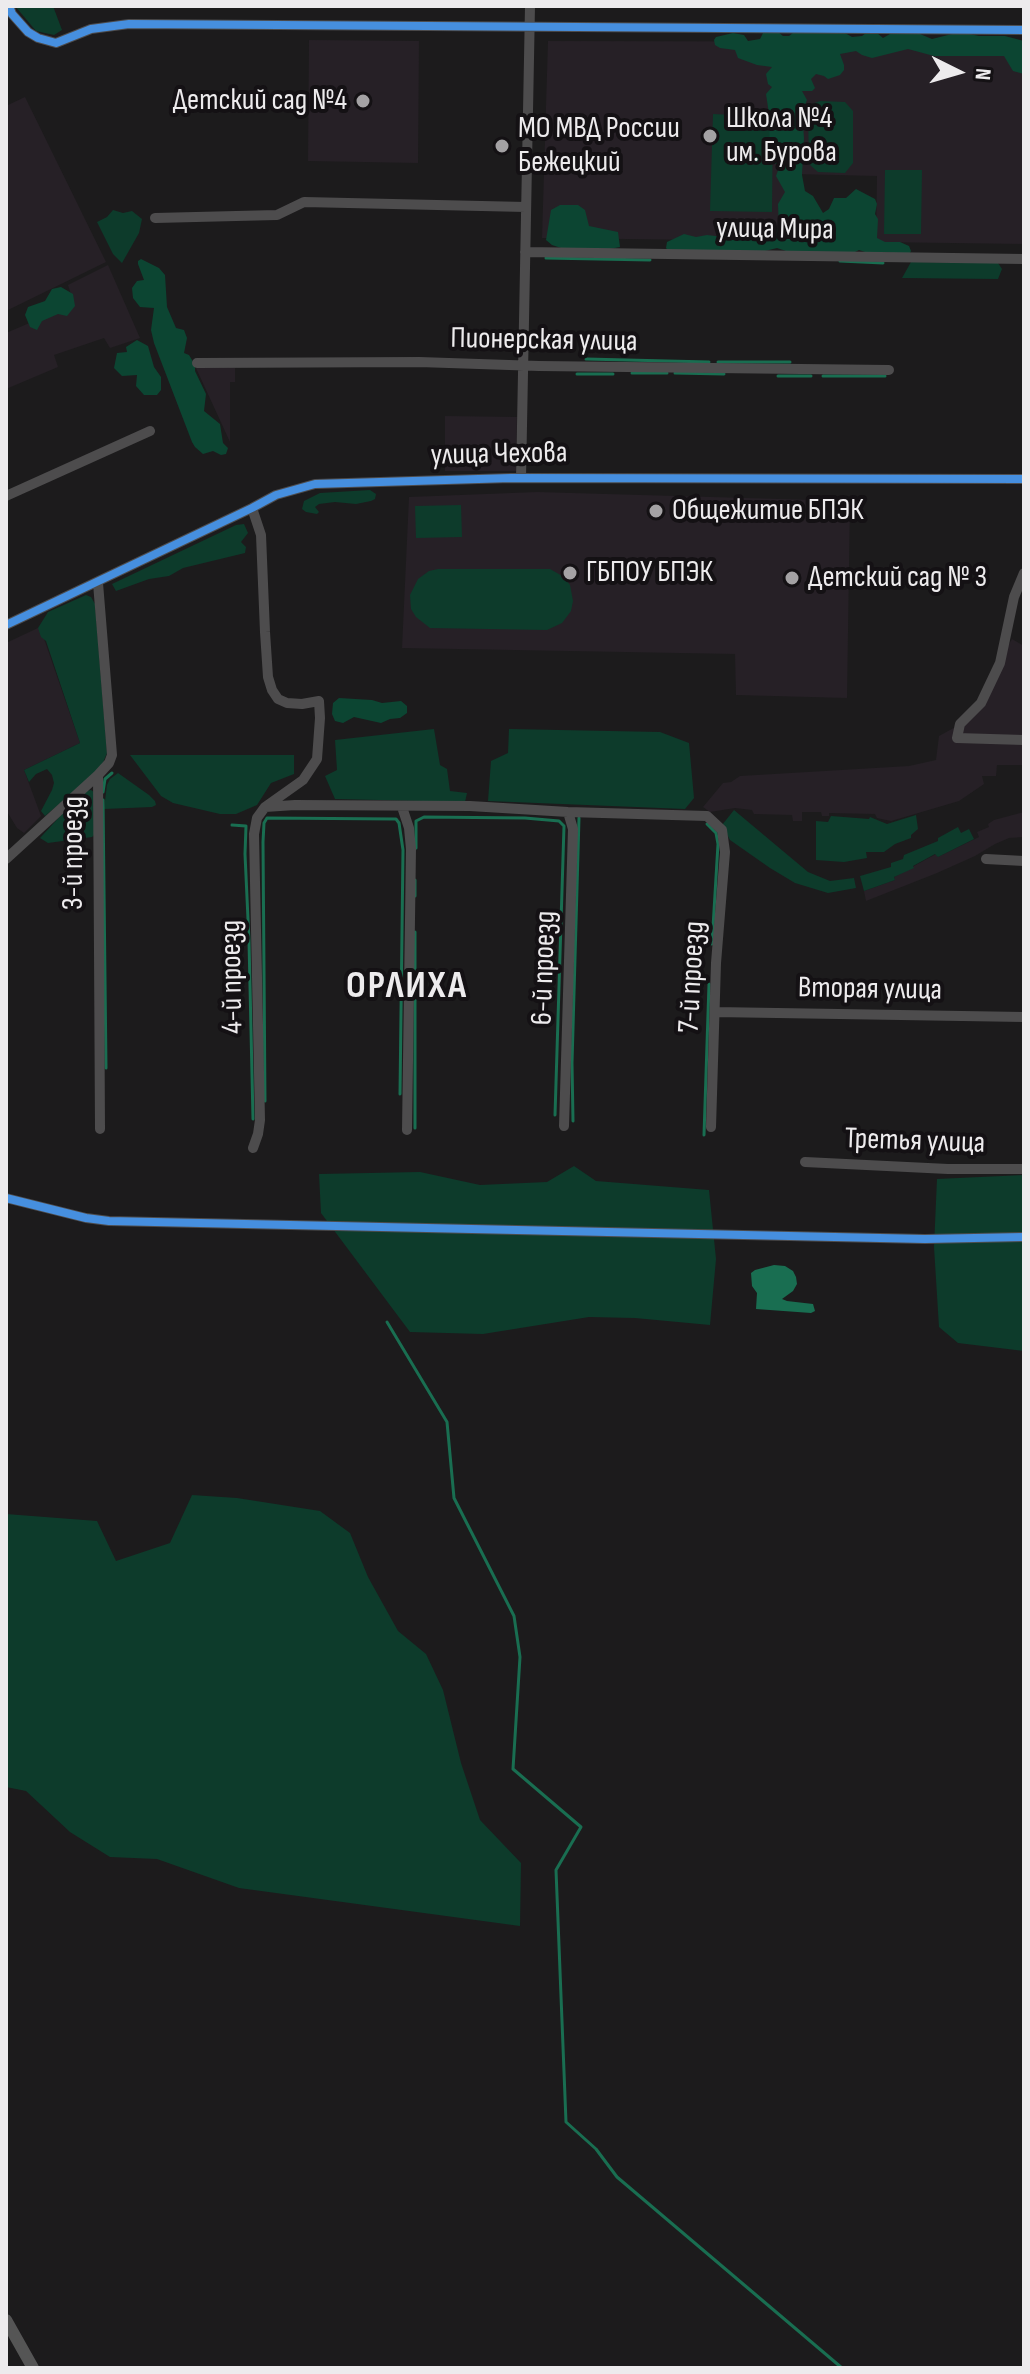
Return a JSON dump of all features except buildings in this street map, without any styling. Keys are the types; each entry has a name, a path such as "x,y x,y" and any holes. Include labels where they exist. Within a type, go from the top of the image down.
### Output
{"main road":[{"path":"6,2320 33,2368"}],"street":[{"path":"9,6 28,32 56,43 91,29 129,24 1024,30"},
{"path":"521,478 530,6"},
{"path":"155,218 277,215 304,202 526,207"},
{"name":"улица Мира","path":"525,252 1024,259"},
{"name":"Пионерская улица","path":"197,363 419,362 889,370"},
{"path":"6,496 150,431"},
{"name":"улица Чехова","path":"6,625 285,491 315,484 521,478 1024,479"},
{"path":"252,508 261,535 268,677 272,690 278,699 287,703 319,701 320,718 317,759 303,780 265,807"},
{"path":"1024,573 1014,597 1000,663 981,703 960,724 957,738 1024,740"},
{"name":"3-й проезд","path":"98,583 112,755 98,775 100,1129"},
{"path":"6,859 98,775"},
{"path":"265,807 470,806 568,812"},
{"name":"4-й проезд","path":"253,1148 260,1120 254,834 257,818 265,807"},
{"path":"402,807 409,828 411,849 407,1130"},
{"name":"7-й проезд","path":"568,812 707,816 722,830 725,852 716,963 711,1127"},
{"name":"6-й проезд","path":"564,1126 573,829 568,812"},
{"path":"986,859 1024,861"},
{"name":"Вторая улица","path":"715,1012 1024,1017"},
{"name":"Третья улица","path":"805,1162 948,1169 1024,1169"},
{"path":"6,1198 109,1221 925,1239 1024,1237"}],"shaded area":[{"path":"15,6 53,6 62,30 54,35 36,31"},
{"path":"768,31 777,31 783,36 794,32 845,33 852,37 877,33 883,38 890,34 920,34 932,39 960,32 1024,41 1024,74 1013,71 1004,56 934,56 908,49 872,58 856,51 840,54 844,70 840,75 828,79 816,74 811,79 815,88 802,91 807,100 802,112 805,191 813,196 823,213 829,209 834,198 846,198 856,189 875,199 877,238 909,246 909,255 859,250 853,253 789,252 777,248 753,254 670,253 666,248 667,242 684,234 732,238 755,231 779,229 778,204 785,192 776,176 780,165 770,160 766,94 772,87 766,74 772,67 738,58 735,50 720,48 714,40 733,33 744,35 748,41 760,39"},
{"name":"Детский сад №4","path":"309,40 419,41 418,163 308,161"},
{"name":"Школа №4 им. Бурова","path":"548,41 1018,42 1024,56 1024,244 876,242 877,176 793,174 791,241 542,238"},
{"path":"25,97 106,262 6,311 6,106"},
{"path":"820,101 845,102 853,111 853,163 845,173 818,172 809,164 808,113 812,104"},
{"path":"713,114 773,117 772,212 710,211"},
{"path":"885,170 922,170 921,234 884,234"},
{"path":"560,205 578,205 585,210 589,226 618,232 620,247 604,250 552,245 546,240 551,210"},
{"path":"113,210 123,213 132,211 142,219 139,233 122,263 113,254 97,222"},
{"path":"141,259 159,268 165,275 167,307 176,328 184,330 187,338 184,353 195,365 206,394 204,411 220,424 223,443 228,448 226,454 213,451 203,454 192,442 154,343 151,330 154,308 140,307 133,298 132,288 137,281 144,280 138,264"},
{"path":"911,262 998,263 1002,269 998,279 902,278"},
{"path":"108,265 140,338 110,348 104,338 54,355 58,367 6,389 6,333 74,304 68,285"},
{"path":"61,287 73,294 75,306 67,316 58,314 42,321 37,330 30,327 25,315 28,307 45,301 52,289"},
{"path":"137,340 148,346 154,367 161,377 161,390 157,395 144,395 136,386 137,375 122,376 114,368 117,353 127,352 126,347"},
{"path":"196,368 235,368 235,382 230,382 230,442"},
{"path":"445,416 517,417 516,471 445,471"},
{"path":"370,490 376,494 371,501 319,504 315,507 319,512 317,514 302,509 304,501 320,493"},
{"name":"ГБПОУ БПЭК","path":"537,492 850,501 847,698 736,695 735,654 402,648 409,497"},
{"path":"461,505 462,537 416,538 415,506"},
{"path":"244,524 248,533 241,542 246,547 245,553 183,568 169,576 149,579 116,591 112,584 236,525"},
{"path":"438,569 550,569 564,577 570,585 571,611 562,623 547,630 430,628 411,609 410,595 418,579"},
{"path":"86,595 95,604 107,753 102,765 90,778 45,816 41,811 52,790 52,775 47,769 29,782 24,770 80,743 46,641 38,628 48,612"},
{"path":"40,627 80,743 24,770 41,816 24,833 17,828 6,810 6,643"},
{"path":"1012,639 1024,646 1024,765 997,765 996,776 982,776 984,784 959,801 891,821 877,818 875,814 829,813 829,816 822,816 821,812 802,812 802,821 793,821 792,815 754,814 752,810 735,808 710,812 703,807 723,783 740,776 909,766 936,760 939,736 970,719 972,710 986,704 991,675"},
{"path":"339,698 382,703 401,701 407,706 407,713 381,723 354,717 343,723 335,721 332,714 333,703"},
{"path":"434,729 440,765 447,769 450,791 467,793 465,802 335,799 325,776 337,770 335,740"},
{"path":"509,729 660,732 689,743 694,798 685,809 488,801 491,761 508,753"},
{"path":"130,755 294,755 294,774 271,783 257,805 236,814 220,814 173,803 161,796"},
{"path":"118,773 149,795 156,805 104,809 107,785"},
{"path":"91,790 94,792 95,834 92,837 48,843 40,838 64,812"},
{"path":"734,810 808,872 830,881 854,878 856,888 828,893 795,883 770,868 730,840 722,825"},
{"path":"1024,812 1024,837 1009,838 937,873 866,901 864,891 895,880 894,877 936,854 938,857 979,837 977,832 989,827 988,824 994,820"},
{"path":"916,815 918,829 911,838 884,852 866,852 867,858 844,862 816,860 816,821 828,822 831,816 870,817 887,824"},
{"path":"958,827 961,833 969,829 974,839 938,857 935,854 894,877 895,880 864,891 860,876 891,867 891,863 903,859 904,855 938,841 938,838"},
{"path":"574,1166 596,1181 709,1190 716,1259 710,1325 589,1317 483,1334 410,1332 321,1213 319,1174 420,1172 480,1185 547,1182"},
{"path":"1024,1175 1024,1351 958,1343 939,1327 934,1247 937,1179"},
{"path":"774,1265 785,1266 796,1277 797,1284 793,1291 782,1299 813,1304 815,1311 756,1309 757,1293 752,1286 751,1273"},
{"path":"192,1495 237,1498 320,1511 350,1533 368,1577 398,1631 426,1654 443,1690 461,1763 480,1820 521,1863 520,1926 239,1888 157,1859 110,1857 70,1832 26,1791 6,1787 6,1514 97,1521 116,1561 170,1543"}],"waterway":[{"path":"546,258 650,260"},
{"path":"840,261 883,263"},
{"path":"586,359 709,362"},
{"path":"718,362 790,362"},
{"path":"632,373 667,373"},
{"path":"675,373 724,374"},
{"path":"577,374 613,374"},
{"path":"778,376 811,376"},
{"path":"823,376 885,376"},
{"path":"103,792 105,779 112,773"},
{"path":"103,800 106,1068"},
{"path":"416,848 416,821 424,817 525,818 559,821 564,826 555,1115"},
{"path":"265,1101 263,842 267,818 396,819 399,823 403,850 400,1094"},
{"path":"573,1121 579,818"},
{"path":"707,824 716,833 718,844 712,944"},
{"path":"232,825 246,826 253,1119"},
{"path":"415,880 415,896"},
{"path":"415,932 415,1128"},
{"path":"704,1135 709,984"},
{"path":"387,1322 447,1422 454,1498 514,1616 520,1657 513,1769 581,1827 556,1870 566,2122 596,2149 617,2177 842,2368"}],"cycle path":[{"path":"9,6 28,32 56,43 91,29 129,24 1024,30"},
{"path":"6,625 276,495 315,484 511,478 1024,479"},
{"path":"6,1198 109,1221 925,1239 1024,1237"}],"place":[{"name":"Детский сад №4","path":"363,101"},
{"name":"Школа №4 им. Бурова","path":"710,136"},
{"name":"МО МВД России Бежецкий","path":"502,146"},
{"name":"Общежитие БПЭК","path":"656,511"},
{"name":"ГБПОУ БПЭК","path":"570,573"},
{"name":"Детский сад № 3","path":"792,578"}],"district":[{"name":"ОРЛИХА","path":"407,987"}]}
